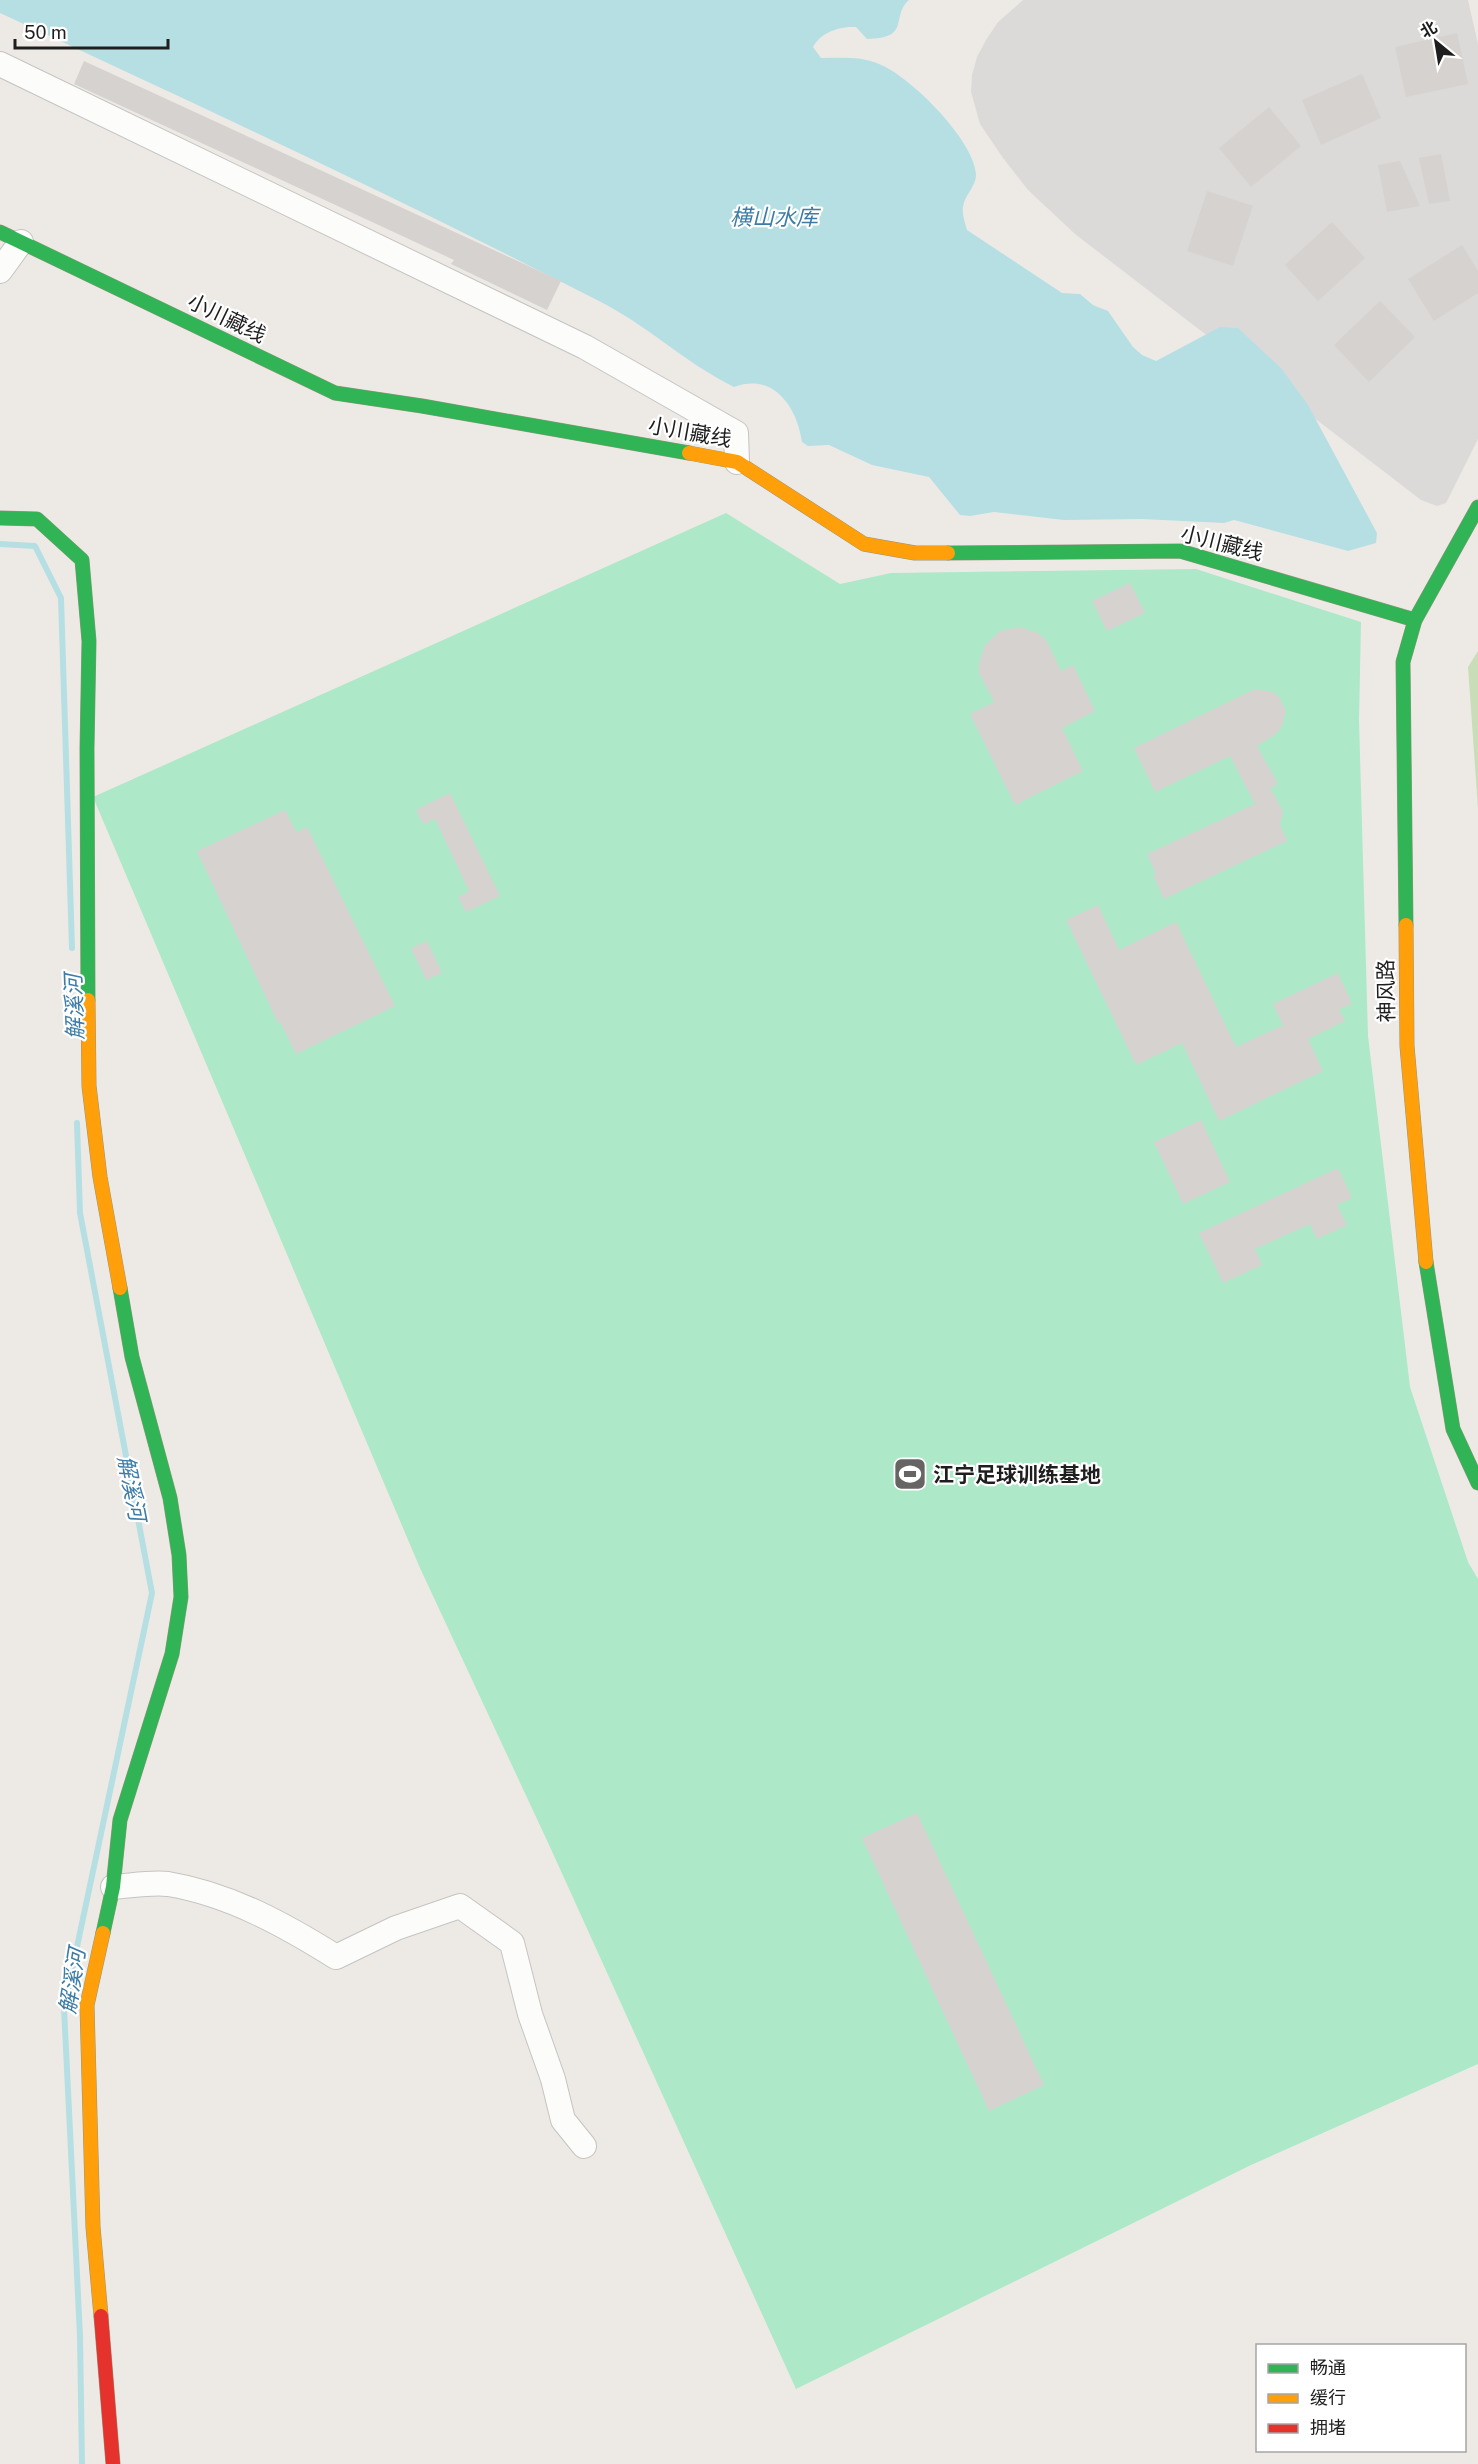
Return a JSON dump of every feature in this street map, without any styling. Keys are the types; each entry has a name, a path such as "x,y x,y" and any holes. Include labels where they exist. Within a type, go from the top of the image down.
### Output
{"street":[{"path":"0,64 585,346 736,433 737,462"},
{"path":"0,271 10,237"},
{"name":"小川藏线","path":"10,237 335,393 422,406 737,462 864,544 915,553 1180,551 1415,620"},
{"name":"神风路","path":"1478,507 1415,620 1403,662 1409,1069 1422,1240 1453,1429 1478,1483"},
{"path":"0,518 37,519 82,560 89,641 87,748 89,1086 99,1177 130,1346 170,1498 179,1555 180,1597 172,1654 120,1820 113,1887 87,2005 93,2227 113,2464"},
{"path":"113,1887 166,1884 222,1898 295,1932 336,1957 396,1928 460,1906 512,1943 530,2014 553,2079 563,2120 584,2146"}],"shaded area":[{"path":"1023,0 1468,0 1478,44 1478,439 1446,503 1437,506 1421,500 1075,234 1028,190 980,124 971,92 972,75 977,57 986,40 998,22"}],"green space":[{"name":"江宁足球训练基地","path":"726,513 840,584 891,573 1196,569 1361,622 1359,720 1368,1036 1410,1387 1468,1562 1478,1579 1478,2064 1251,2165 796,2389 550,1847 420,1568 93,797"},
{"path":"1478,651 1478,809 1468,667"}],"water":[{"name":"横山水库","path":"0,0 909,0 901,13 898,26 890,35 867,39 856,27 844,28 831,31 821,37 813,47 821,58 858,59 879,64 907,81 923,95 953,127 973,160 976,178 963,207 967,230 1062,293 1080,294 1093,305 1108,311 1133,347 1142,355 1156,361 1220,327 1238,328 1281,368 1308,405 1377,533 1376,543 1348,551 1234,520 1224,523 1142,519 1064,520 994,512 970,516 960,515 929,477 872,465 829,445 808,446 802,442 789,405 772,389 761,384 734,387 699,367 632,320 597,300 374,189 0,13"}],"building":[{"path":"1457,33 1468,84 1406,97 1395,47"},
{"path":"84,61 561,281 547,310 451,264 454,260 74,84"},
{"path":"1362,74 1381,118 1321,145 1302,100"},
{"path":"1269,107 1301,146 1251,187 1219,148"},
{"path":"1441,154 1450,201 1429,204 1419,158"},
{"path":"1400,161 1420,206 1387,212 1378,165"},
{"path":"1207,191 1253,206 1233,266 1187,251"},
{"path":"1332,222 1365,258 1318,301 1285,265"},
{"path":"1462,245 1478,271 1478,293 1434,321 1408,279"},
{"path":"1380,301 1415,337 1369,382 1334,345"},
{"path":"1130,583 1145,613 1107,631 1092,601"},
{"path":"1019,627 1038,633 1046,640 1061,671 1073,665 1095,711 1062,728 1083,771 1015,805 970,714 994,702 979,673 979,663 985,645 1000,631"},
{"path":"1255,689 1273,692 1279,697 1286,711 1282,726 1276,734 1257,746 1278,784 1270,788 1283,811 1280,825 1287,841 1164,899 1153,875 1156,874 1147,854 1255,804 1230,756 1155,792 1134,748"},
{"path":"450,793 500,896 466,912 458,897 469,891 435,819 423,824 416,810"},
{"path":"285,810 296,832 307,827 395,1006 296,1054 280,1022 278,1023 197,851"},
{"path":"1098,905 1119,950 1176,922 1236,1047 1283,1025 1273,1004 1338,973 1352,1004 1339,1009 1345,1021 1308,1039 1323,1071 1219,1121 1182,1043 1136,1065 1066,920"},
{"path":"427,941 442,973 426,980 411,948"},
{"path":"1201,1120 1230,1182 1183,1204 1154,1142"},
{"path":"1338,1168 1352,1198 1337,1205 1347,1225 1317,1239 1310,1224 1255,1249 1262,1265 1223,1283 1199,1233"},
{"path":"917,1813 1044,2085 989,2111 862,1838"}],"waterway":[{"name":"解溪河","path":"0,544 35,546 61,598 72,948"},
{"name":"解溪河","path":"77,1123 80,1213 152,1593 64,2008 80,2336 82,2464"}],"traffic: fast":[{"path":"0,232 335,393 689,453"},
{"path":"1406,925 1403,662 1415,620 1478,507"},
{"path":"0,518 37,519 82,560 89,641 88,1000"},
{"path":"948,553 1180,551 1415,620"},
{"path":"1426,1262 1453,1429 1478,1483"},
{"path":"103,1933 113,1887 120,1820 172,1654 181,1597 179,1555 170,1498 132,1357 120,1288"}],"traffic: slow":[{"path":"689,453 737,462 864,544 915,553 948,553"},
{"path":"1406,925 1407,1046 1426,1262"},
{"path":"88,1000 89,1086 100,1177 120,1288"},
{"path":"101,2316 93,2227 87,2005 103,1933"}],"traffic: jam":[{"path":"101,2316 113,2464"}],"place":[{"name":"江宁足球训练基地","path":"910,1474"}]}
